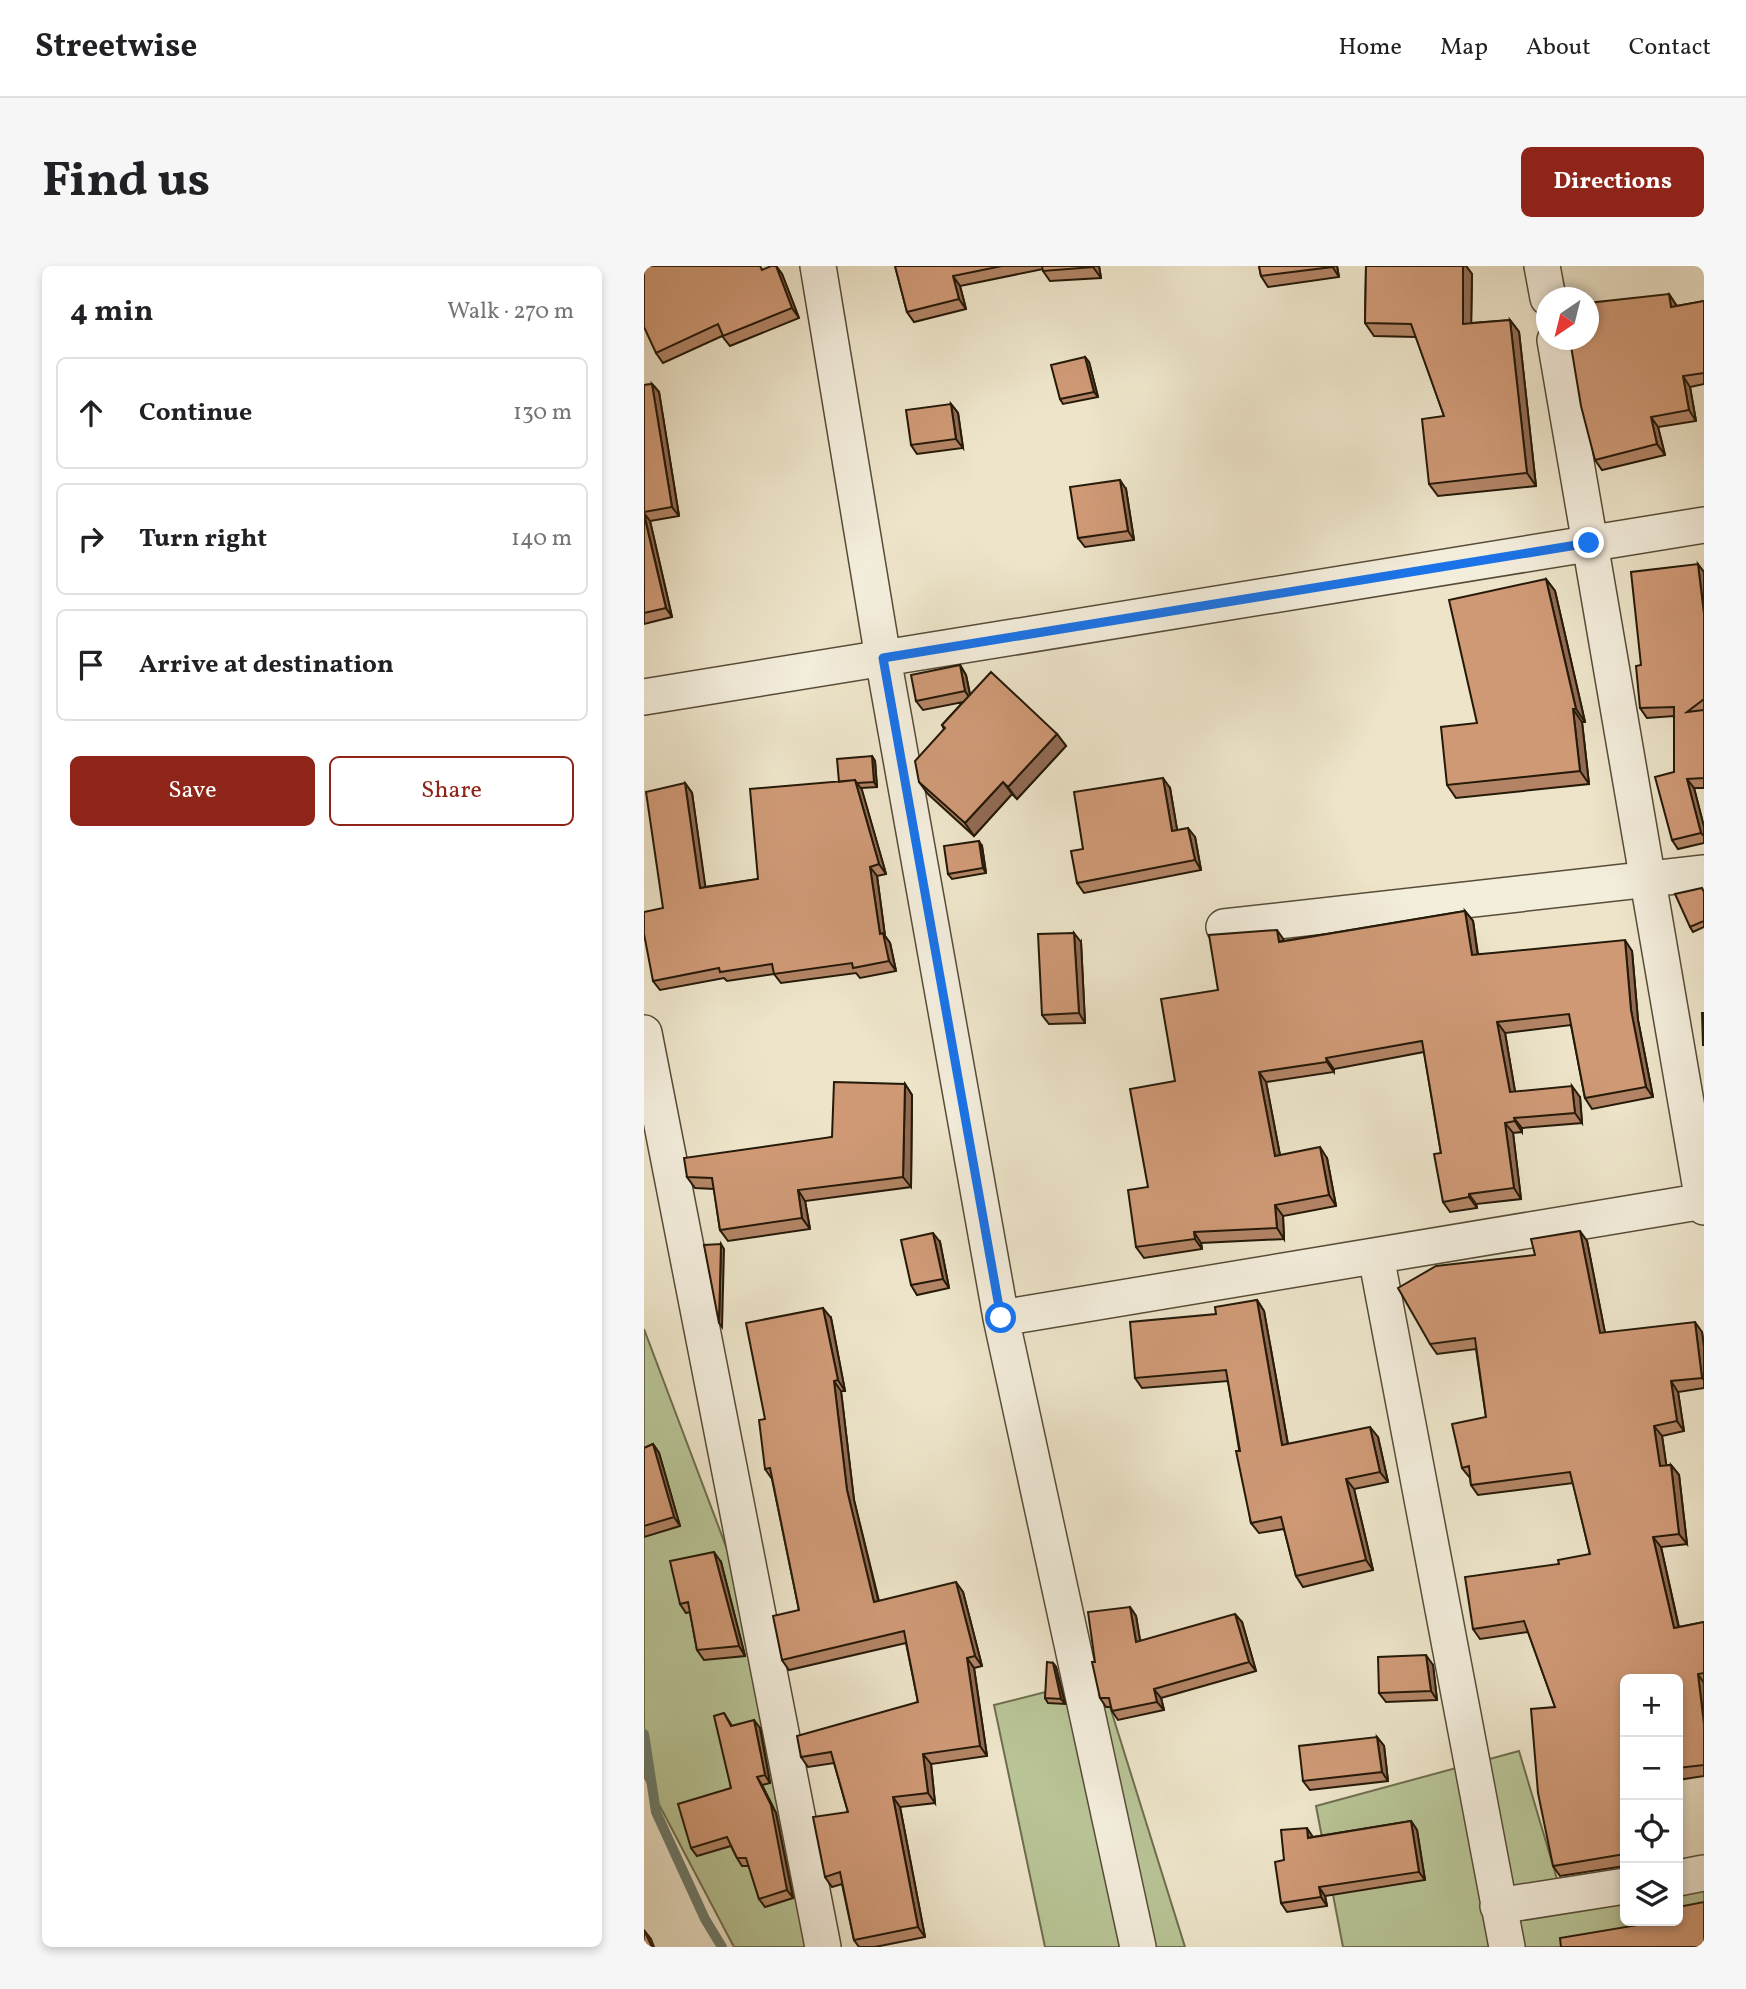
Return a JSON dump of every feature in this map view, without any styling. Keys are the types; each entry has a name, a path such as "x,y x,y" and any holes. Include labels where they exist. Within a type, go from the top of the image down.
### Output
{"street":[{"path":"818,266 883,658 1001,1318 1138,1947"},
{"path":"1542,266 1546,287"},
{"path":"1001,1318 1704,1203 1557,350"},
{"path":"644,697 1704,525"},
{"path":"1224,927 1704,873"},
{"path":"644,1033 823,1947"},
{"path":"1376,1256 1507,1947"},
{"path":"1683,1877 1704,1874"},
{"path":"1498,1906 1620,1887"}],"green space":[{"path":"644,1329 736,1573 840,1947 734,1947 644,1776"},
{"path":"1101,1678 1185,1947 1045,1947 994,1705"},
{"path":"1519,1751 1557,1879 1620,1870 1620,1926 1683,1926 1683,1859 1704,1856 1704,1947 1343,1947 1316,1806"}],"building":[{"path":"644,266 760,266 762,270 776,266 792,308 723,336 718,324 656,353 644,327"},
{"path":"895,266 1002,266 953,276 959,299 907,312"},
{"path":"1042,266 1093,266 1093,267 1043,271"},
{"path":"1259,266 1332,266 1332,267 1261,276"},
{"path":"1366,266 1463,266 1463,324 1510,320 1527,473 1429,484 1422,419 1444,416 1411,324 1365,323"},
{"path":"1669,294 1671,307 1704,301 1704,373 1683,376 1689,410 1651,417 1657,444 1595,460 1581,406 1572,350 1599,350 1599,302"},
{"path":"1085,357 1094,392 1060,399 1051,365"},
{"path":"652,384 672,507 644,512 644,385"},
{"path":"951,404 956,439 911,445 906,410"},
{"path":"1120,480 1128,531 1078,538 1070,487"},
{"path":"644,515 666,608 644,613"},
{"path":"1698,564 1704,614 1704,699 1687,712 1704,710 1704,778 1687,779 1701,833 1672,840 1655,777 1674,772 1674,707 1640,708 1636,666 1641,665 1631,572"},
{"path":"1546,579 1576,709 1573,709 1580,771 1447,785 1441,727 1477,723 1449,600"},
{"path":"960,665 965,691 916,701 911,675"},
{"path":"991,672 1057,734 1008,787 1003,782 965,823 919,782 915,761 945,728 942,725"},
{"path":"872,756 874,782 839,782 837,759"},
{"path":"1163,778 1172,831 1188,828 1195,860 1077,883 1071,851 1083,849 1074,792"},
{"path":"855,780 879,864 870,867 880,934 883,933 889,961 853,968 852,963 774,974 772,964 720,972 719,968 653,981 644,934 644,912 663,908 646,792 685,783 700,888 758,879 750,789"},
{"path":"979,841 983,868 948,874 944,846"},
{"path":"1702,888 1704,921 1690,927 1675,894"},
{"path":"1465,911 1472,955 1625,940 1631,1010 1646,1087 1585,1098 1569,1014 1497,1022 1510,1092 1572,1086 1575,1113 1514,1118 1515,1121 1505,1123 1514,1188 1469,1194 1469,1197 1443,1202 1434,1154 1441,1153 1422,1041 1326,1058 1327,1062 1259,1072 1275,1156 1320,1147 1329,1195 1275,1205 1277,1228 1194,1232 1195,1239 1136,1247 1128,1190 1148,1187 1130,1089 1175,1081 1161,999 1218,990 1209,935 1277,930 1279,942"},
{"path":"1074,933 1079,1013 1042,1015 1038,934"},
{"path":"1704,1013 1704,1045 1703,1045"},
{"path":"834,1082 905,1084 903,1177 798,1190 802,1218 720,1230 712,1178 687,1177 684,1158 832,1137"},
{"path":"1580,1231 1600,1333 1695,1322 1702,1378 1671,1381 1677,1421 1654,1426 1660,1466 1671,1465 1679,1534 1653,1537 1674,1628 1704,1622 1704,1673 1698,1674 1704,1724 1704,1765 1683,1767 1683,1674 1620,1674 1620,1855 1553,1866 1538,1793 1531,1709 1555,1707 1524,1621 1473,1629 1465,1577 1559,1564 1558,1560 1590,1554 1570,1472 1471,1485 1469,1466 1462,1468 1452,1424 1486,1417 1475,1338 1430,1344 1398,1288 1436,1266 1535,1255 1531,1239"},
{"path":"933,1233 943,1279 911,1285 901,1240"},
{"path":"721,1244 719,1323 704,1245"},
{"path":"1257,1300 1282,1445 1370,1427 1380,1472 1346,1479 1366,1560 1296,1576 1281,1517 1251,1523 1236,1451 1240,1451 1226,1370 1135,1378 1130,1322 1216,1314 1215,1307"},
{"path":"823,1308 838,1380 834,1381 847,1490 874,1602 956,1582 975,1656 967,1658 980,1746 923,1754 928,1793 893,1797 918,1927 854,1940 840,1872 825,1877 813,1817 848,1812 831,1752 801,1757 797,1736 918,1702 904,1631 782,1660 773,1616 799,1610 770,1468 765,1469 759,1420 765,1419 746,1323"},
{"path":"653,1444 674,1517 644,1526 644,1448"},
{"path":"714,1552 739,1646 697,1650 688,1602 680,1604 670,1561"},
{"path":"1130,1607 1136,1642 1235,1614 1249,1662 1154,1689 1157,1702 1112,1711 1109,1698 1100,1698 1092,1662 1095,1662 1088,1612"},
{"path":"1426,1655 1431,1691 1379,1693 1378,1657"},
{"path":"1047,1662 1053,1663 1061,1699 1045,1698"},
{"path":"724,1713 731,1726 754,1720 765,1775 757,1777 771,1805 787,1890 759,1899 746,1858 737,1858 727,1837 691,1848 678,1804 731,1788 714,1716"},
{"path":"1377,1737 1382,1772 1303,1781 1299,1746"},
{"path":"1411,1821 1419,1872 1319,1887 1321,1897 1281,1903 1275,1862 1284,1860 1281,1830 1307,1828 1308,1838"},
{"path":"1704,1902 1704,1947 1561,1947 1560,1938 1632,1926 1683,1926 1683,1906"},
{"path":"644,1930 652,1947 644,1947"}],"waterway":[{"path":"644,1734 656,1812 705,1919 722,1947"}],"route":[{"path":"1001,1318 883,658 1589,543"}]}
